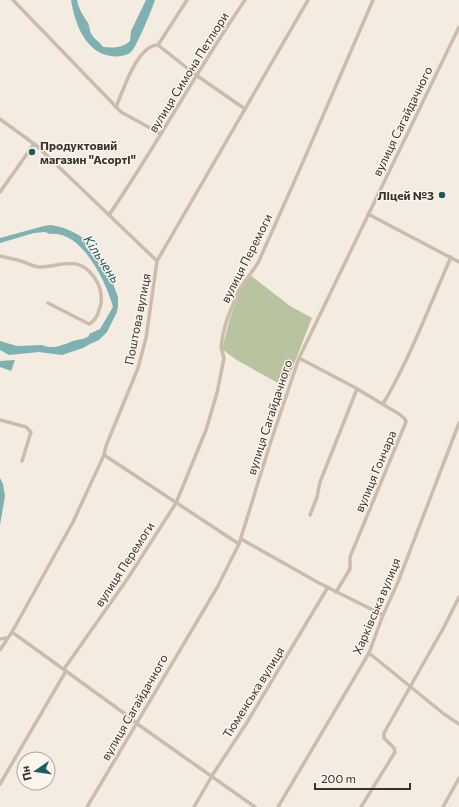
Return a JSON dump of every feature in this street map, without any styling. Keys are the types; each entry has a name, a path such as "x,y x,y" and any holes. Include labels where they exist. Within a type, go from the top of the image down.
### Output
{"street":[{"path":"13,0 121,112 161,134"},
{"path":"116,107 133,67 149,48 154,45 158,45 187,0"},
{"name":"вулиця Симона Петлюри","path":"109,215 136,175 196,75 245,0"},
{"name":"Поштова вулиця","path":"0,650 12,632 73,522 104,455 138,368 146,338 157,261 244,108 308,0"},
{"name":"вулиця Перемоги","path":"0,784 65,670 128,578 176,503 206,430 224,358 221,347 227,319 239,290 258,263 373,0"},
{"name":"вулиця Сагайдачного","path":"87,807 218,586 239,544 299,358 459,27"},
{"path":"158,45 196,75 244,108"},
{"path":"0,119 34,144 157,261"},
{"path":"0,192 34,144"},
{"path":"368,214 459,262"},
{"path":"0,256 38,267 68,263 77,264 86,269 98,283 101,300 99,310 90,324 48,303"},
{"path":"299,358 383,404 418,332 451,258"},
{"path":"310,515 317,497 320,482 357,389"},
{"name":"вулиця Гончара","path":"336,592 350,569 350,557 406,422 402,416 383,404"},
{"path":"0,420 26,427 31,432 22,460"},
{"name":"Харківська вулиця","path":"278,807 369,653 382,615 398,582 459,423"},
{"path":"104,455 239,544"},
{"path":"241,539 336,592 382,615"},
{"name":"Тюменська вулиця","path":"194,807 213,774 246,724 328,587"},
{"path":"361,807 395,752 394,748 384,738 384,733 411,687 459,597"},
{"path":"12,632 136,723 255,807"},
{"path":"0,639 7,638"},
{"path":"369,653 444,714 459,724"},
{"path":"443,807 459,778"}],"green space":[{"path":"250,275 290,306 312,318 285,387 235,359 222,349 230,318 241,288"}],"water":[{"path":"71,0 77,0 80,10 88,23 90,32 103,47 118,47 130,41 131,31 146,0 155,0 144,28 133,50 123,56 111,56 94,49 83,36 75,18"},
{"path":"51,225 73,232 92,246 91,250 97,261 111,278 118,297 117,312 107,332 99,340 83,348 62,355 39,352 9,355 0,350 0,341 17,346 42,345 54,347 85,338 89,336 89,334 100,329 113,307 105,284 91,260 72,240 62,235 45,232 34,233 0,243 0,238"},
{"path":"15,360 11,371 0,367 0,361"},
{"path":"0,478 3,484 5,496 0,525"}],"place":[{"name":"Продуктовий магазин \"Асорті\"","path":"32,152"},
{"name":"Ліцей №3","path":"442,195"}],"water label":[{"name":"Кільчень","path":"102,259"}]}
